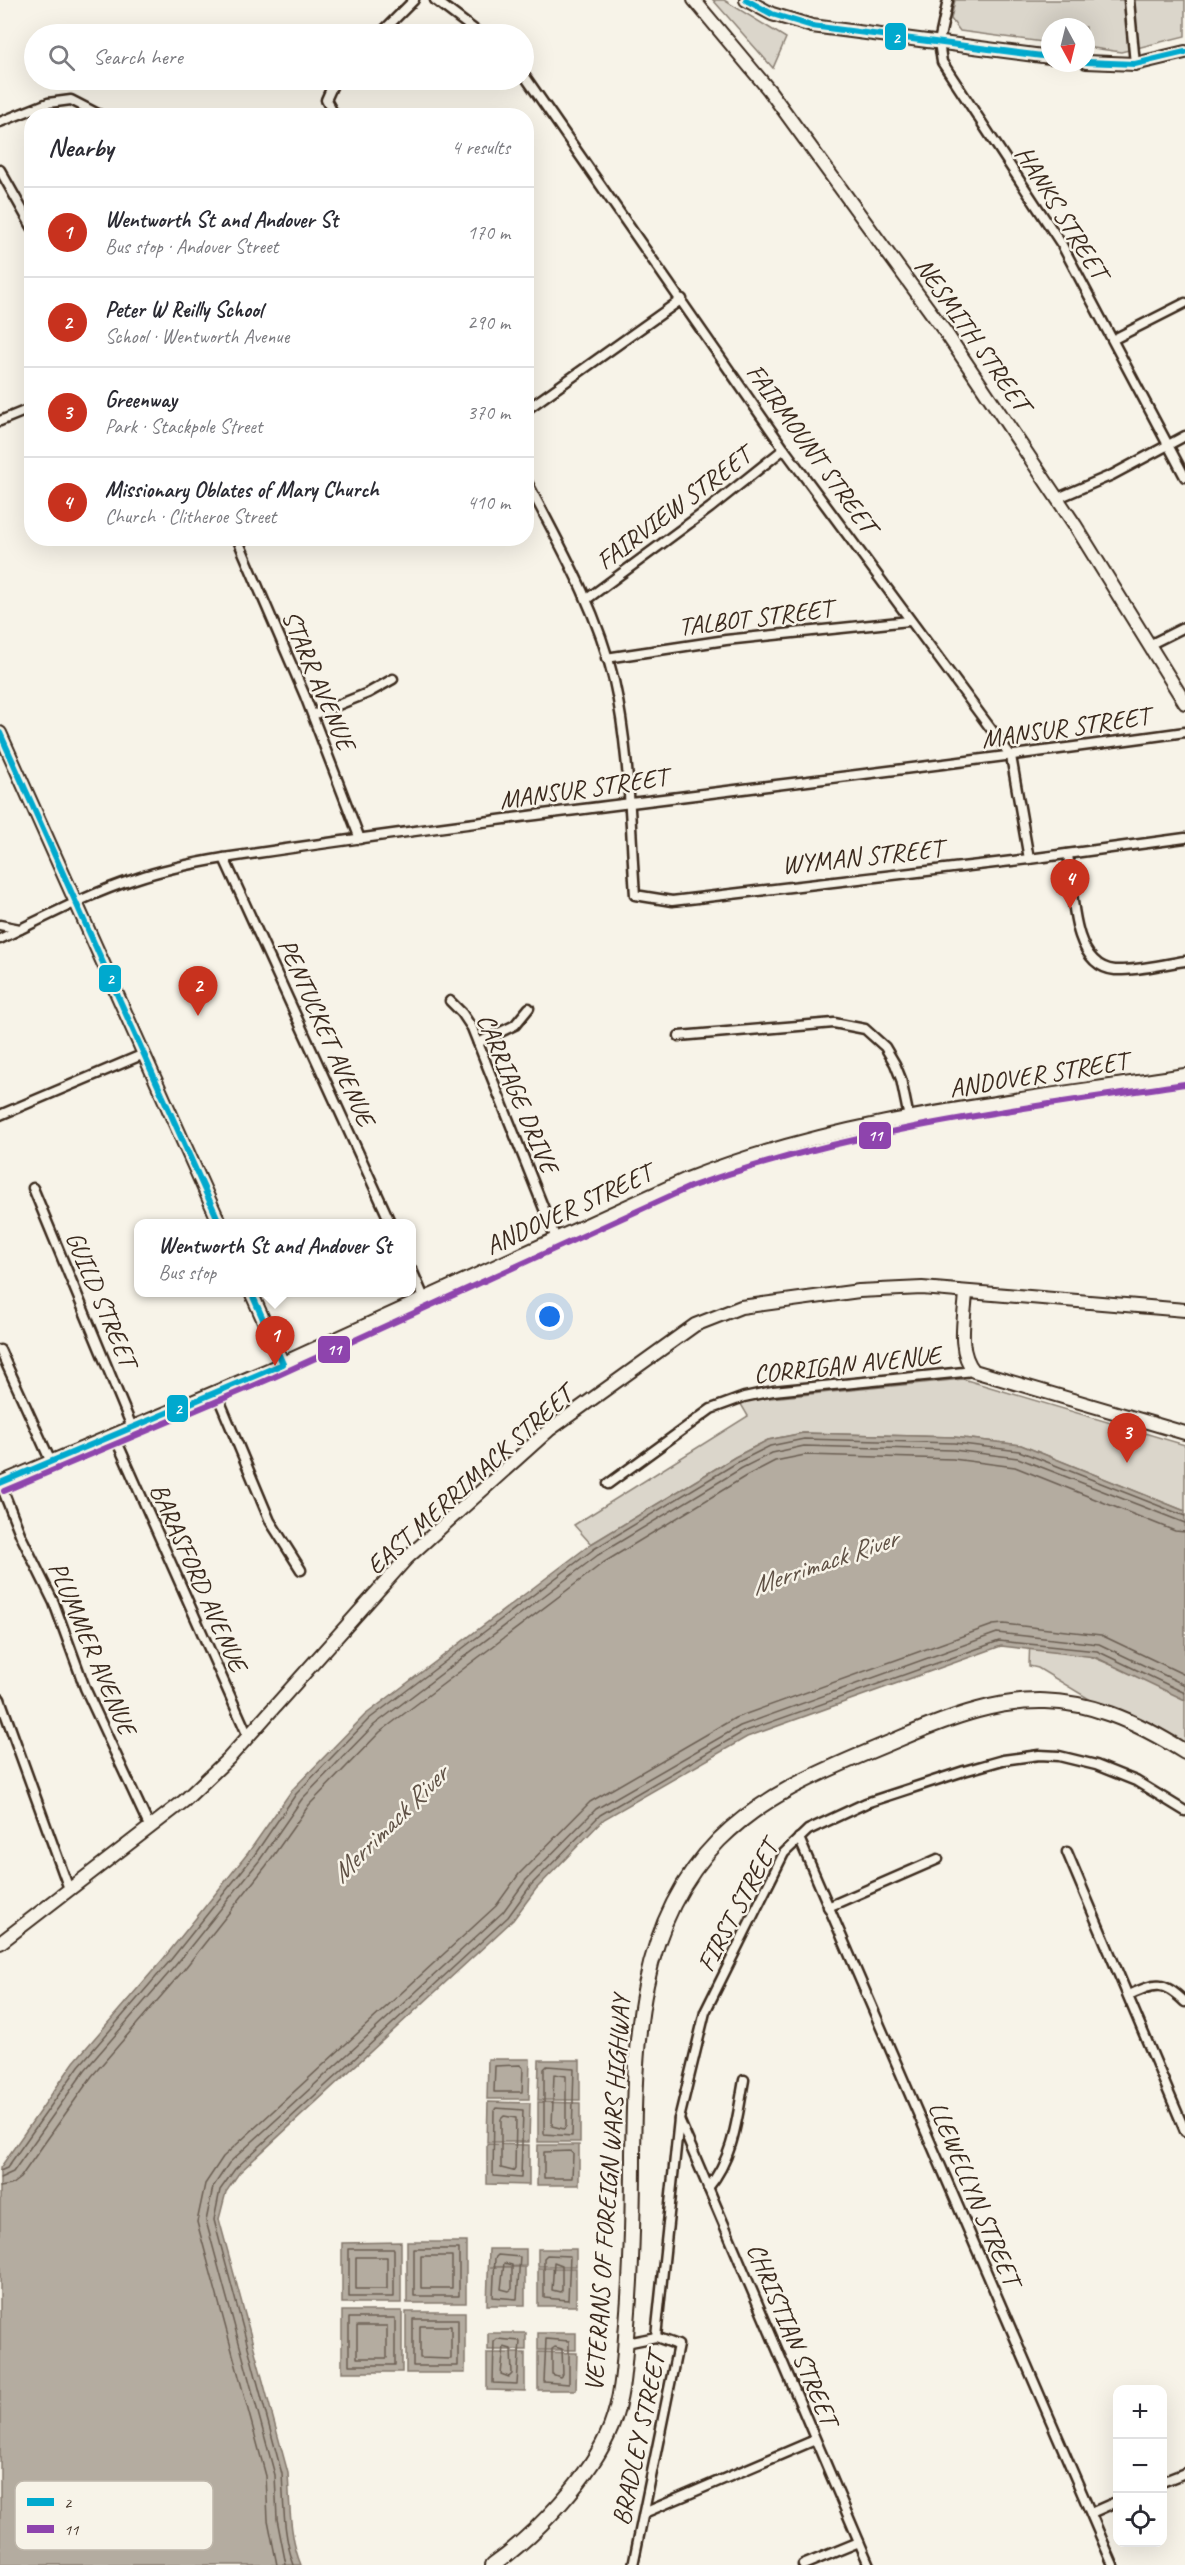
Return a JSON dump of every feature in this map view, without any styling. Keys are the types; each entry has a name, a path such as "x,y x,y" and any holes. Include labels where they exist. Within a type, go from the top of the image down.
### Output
{"main road":[{"name":"VETERANS OF FOREIGN WARS HIGHWAY","path":"493,2565 528,2539 577,2483 610,2429 621,2390 626,2343 632,2217 634,2059 640,2006 652,1957 670,1911 692,1873 719,1840 764,1802 803,1780 942,1720 1002,1703 1046,1701 1089,1707 1129,1720 1185,1752"}],"street":[{"path":"390,24 414,0"},
{"path":"435,0 467,24"},
{"name":"NESMITH STREET","path":"690,0 698,4 729,39 838,182 946,333 1058,498 1185,703"},
{"path":"746,0 772,14 812,26 1041,56"},
{"name":"HANKS STREET","path":"948,0 939,42 942,62 1062,245 1114,339 1185,477"},
{"path":"1129,0 1135,64"},
{"path":"1095,62 1135,64 1185,52"},
{"name":"FAIRMOUNT STREET","path":"534,89 682,299 784,449 850,535 909,621 1011,756 1029,859"},
{"path":"331,90 327,100 331,108"},
{"path":"36,108 48,103 71,100 86,108"},
{"path":"0,123 24,113"},
{"path":"0,170 24,213"},
{"path":"534,404 682,299"},
{"path":"1114,339 1185,303"},
{"path":"0,421 24,411"},
{"path":"1058,498 1112,475 1185,436"},
{"name":"FAIRVIEW STREET","path":"587,599 710,508 784,449"},
{"path":"534,496 587,599 614,681 624,743 629,803"},
{"name":"STARR AVENUE","path":"240,546 313,715 360,839"},
{"name":"TALBOT STREET","path":"606,658 726,640 909,621"},
{"path":"1149,645 1185,627"},
{"path":"313,715 368,693 393,678"},
{"path":"0,732 218,1219"},
{"name":"MANSUR STREET","path":"0,939 133,879 224,858 629,803 1185,732"},
{"name":"WYMAN STREET","path":"629,803 635,896 672,901 1029,859 1185,838"},
{"path":"1068,854 1082,945 1093,961 1107,968 1125,970 1185,961"},
{"name":"PENTUCKET AVENUE","path":"224,858 389,1219"},
{"path":"0,925 21,929"},
{"name":"CARRIAGE DRIVE","path":"450,1001 462,1013 478,1042 556,1239"},
{"path":"478,1042 515,1025 529,1008"},
{"path":"679,1036 824,1023 852,1025 865,1029 885,1047 895,1064 901,1079 909,1118"},
{"path":"0,1114 144,1054"},
{"name":"ANDOVER STREET","path":"0,1483 283,1364 687,1179 734,1161 823,1136 909,1118 1185,1075"},
{"name":"GUILD STREET","path":"33,1188 132,1427"},
{"path":"416,1281 425,1300"},
{"name":"EAST MERRIMACK STREET","path":"0,1943 184,1801 248,1736 407,1558 549,1431 695,1325 741,1306 877,1289 922,1288 1185,1310"},
{"path":"966,1292 963,1346 969,1365 974,1371 1185,1433"},
{"path":"253,1297 283,1364"},
{"path":"0,1350 51,1462"},
{"name":"CORRIGAN AVENUE","path":"608,1484 711,1409 744,1397 773,1391 974,1371"},
{"path":"216,1392 270,1521 301,1570"},
{"name":"BARASFORD AVENUE","path":"114,1435 248,1736"},
{"name":"PLUMMER AVENUE","path":"0,1483 21,1536 54,1603 85,1688 150,1828"},
{"path":"0,1699 69,1889"},
{"name":"FIRST STREET","path":"656,2337 679,2119 705,2012 784,1853 799,1838 808,1830 866,1803 1003,1760 1039,1755 1059,1756 1096,1765 1136,1781 1185,1811"},
{"name":"LLEWELLYN STREET","path":"799,1838 1113,2565"},
{"path":"1067,1852 1185,2131"},
{"path":"828,1906 938,1859"},
{"path":"1129,1995 1153,1984 1169,1988 1185,2002"},
{"path":"708,2188 720,2174 729,2156 744,2080"},
{"name":"CHRISTIAN STREET","path":"679,2119 869,2565"},
{"path":"626,2343 656,2337"},
{"name":"BRADLEY STREET","path":"633,2565 678,2345 656,2337"},
{"path":"644,2512 815,2440"},
{"path":"1167,2480 1185,2473"},
{"path":"1091,2513 1113,2503"},
{"path":"803,2565 859,2542"}],"shaded area":[{"path":"713,0 724,0 786,38 773,68"},
{"path":"955,0 1185,0 1185,36 1121,52 1095,48 1095,18 1041,18 1041,42 960,31 951,19"},
{"path":"963,1379 1185,1445 1185,1511 1021,1445 954,1437 803,1433 768,1440 735,1457 591,1544 574,1525 748,1416 739,1401"},
{"path":"1030,1637 1051,1640 1185,1695 1185,1757 1038,1668 1029,1666"}],"water":[{"name":"Merrimack River","path":"803,1433 954,1437 1021,1445 1185,1511 1185,1700 1095,1657 1001,1646 747,1737 604,1819 536,1889 513,1920 239,2173 226,2192 219,2219 288,2473 292,2531 301,2565 0,2565 0,2168 74,2062 164,1958 248,1853 292,1790 365,1715 591,1544 735,1457 768,1440"},
{"path":"488,2059 530,2059 529,2099 487,2099"},
{"path":"539,2060 580,2060 580,2100 538,2100"},
{"path":"488,2102 530,2103 529,2142 487,2142"},
{"path":"538,2102 580,2103 580,2142 538,2142"},
{"path":"487,2144 529,2145 529,2185 487,2184"},
{"path":"538,2145 579,2145 579,2185 537,2185"},
{"path":"401,2242 401,2303 342,2303 342,2243"},
{"path":"407,2242 466,2242 466,2303 407,2303"},
{"path":"489,2249 526,2249 526,2266 490,2267 525,2267 525,2305 487,2305"},
{"path":"538,2249 576,2249 576,2266 538,2266"},
{"path":"538,2268 576,2268 576,2306 538,2306"},
{"path":"342,2311 402,2311 402,2372 342,2372"},
{"path":"406,2312 465,2312 465,2373 406,2373"},
{"path":"488,2333 526,2333 526,2350 488,2350"},
{"path":"538,2333 576,2333 576,2350 538,2350"},
{"path":"538,2352 577,2353 576,2390 538,2390"},
{"path":"487,2353 525,2353 525,2391 487,2390"}],"transit line":[{"name":"2","path":"746,0 772,14 812,26 1041,56"},
{"name":"2","path":"1095,62 1135,64 1185,52"},
{"name":"2","path":"0,733 218,1219"},
{"name":"11","path":"4,1491 274,1377 690,1187 812,1150 935,1123 1185,1084"},
{"name":"2","path":"0,1483 283,1364 253,1297"}],"place":[{"name":"Missionary Oblates of Mary Church","path":"1070,909"},
{"name":"Peter W Reilly School","path":"198,1016"},
{"name":"Wentworth St and Andover St","path":"275,1366"},
{"name":"Greenway","path":"1127,1463"}]}
